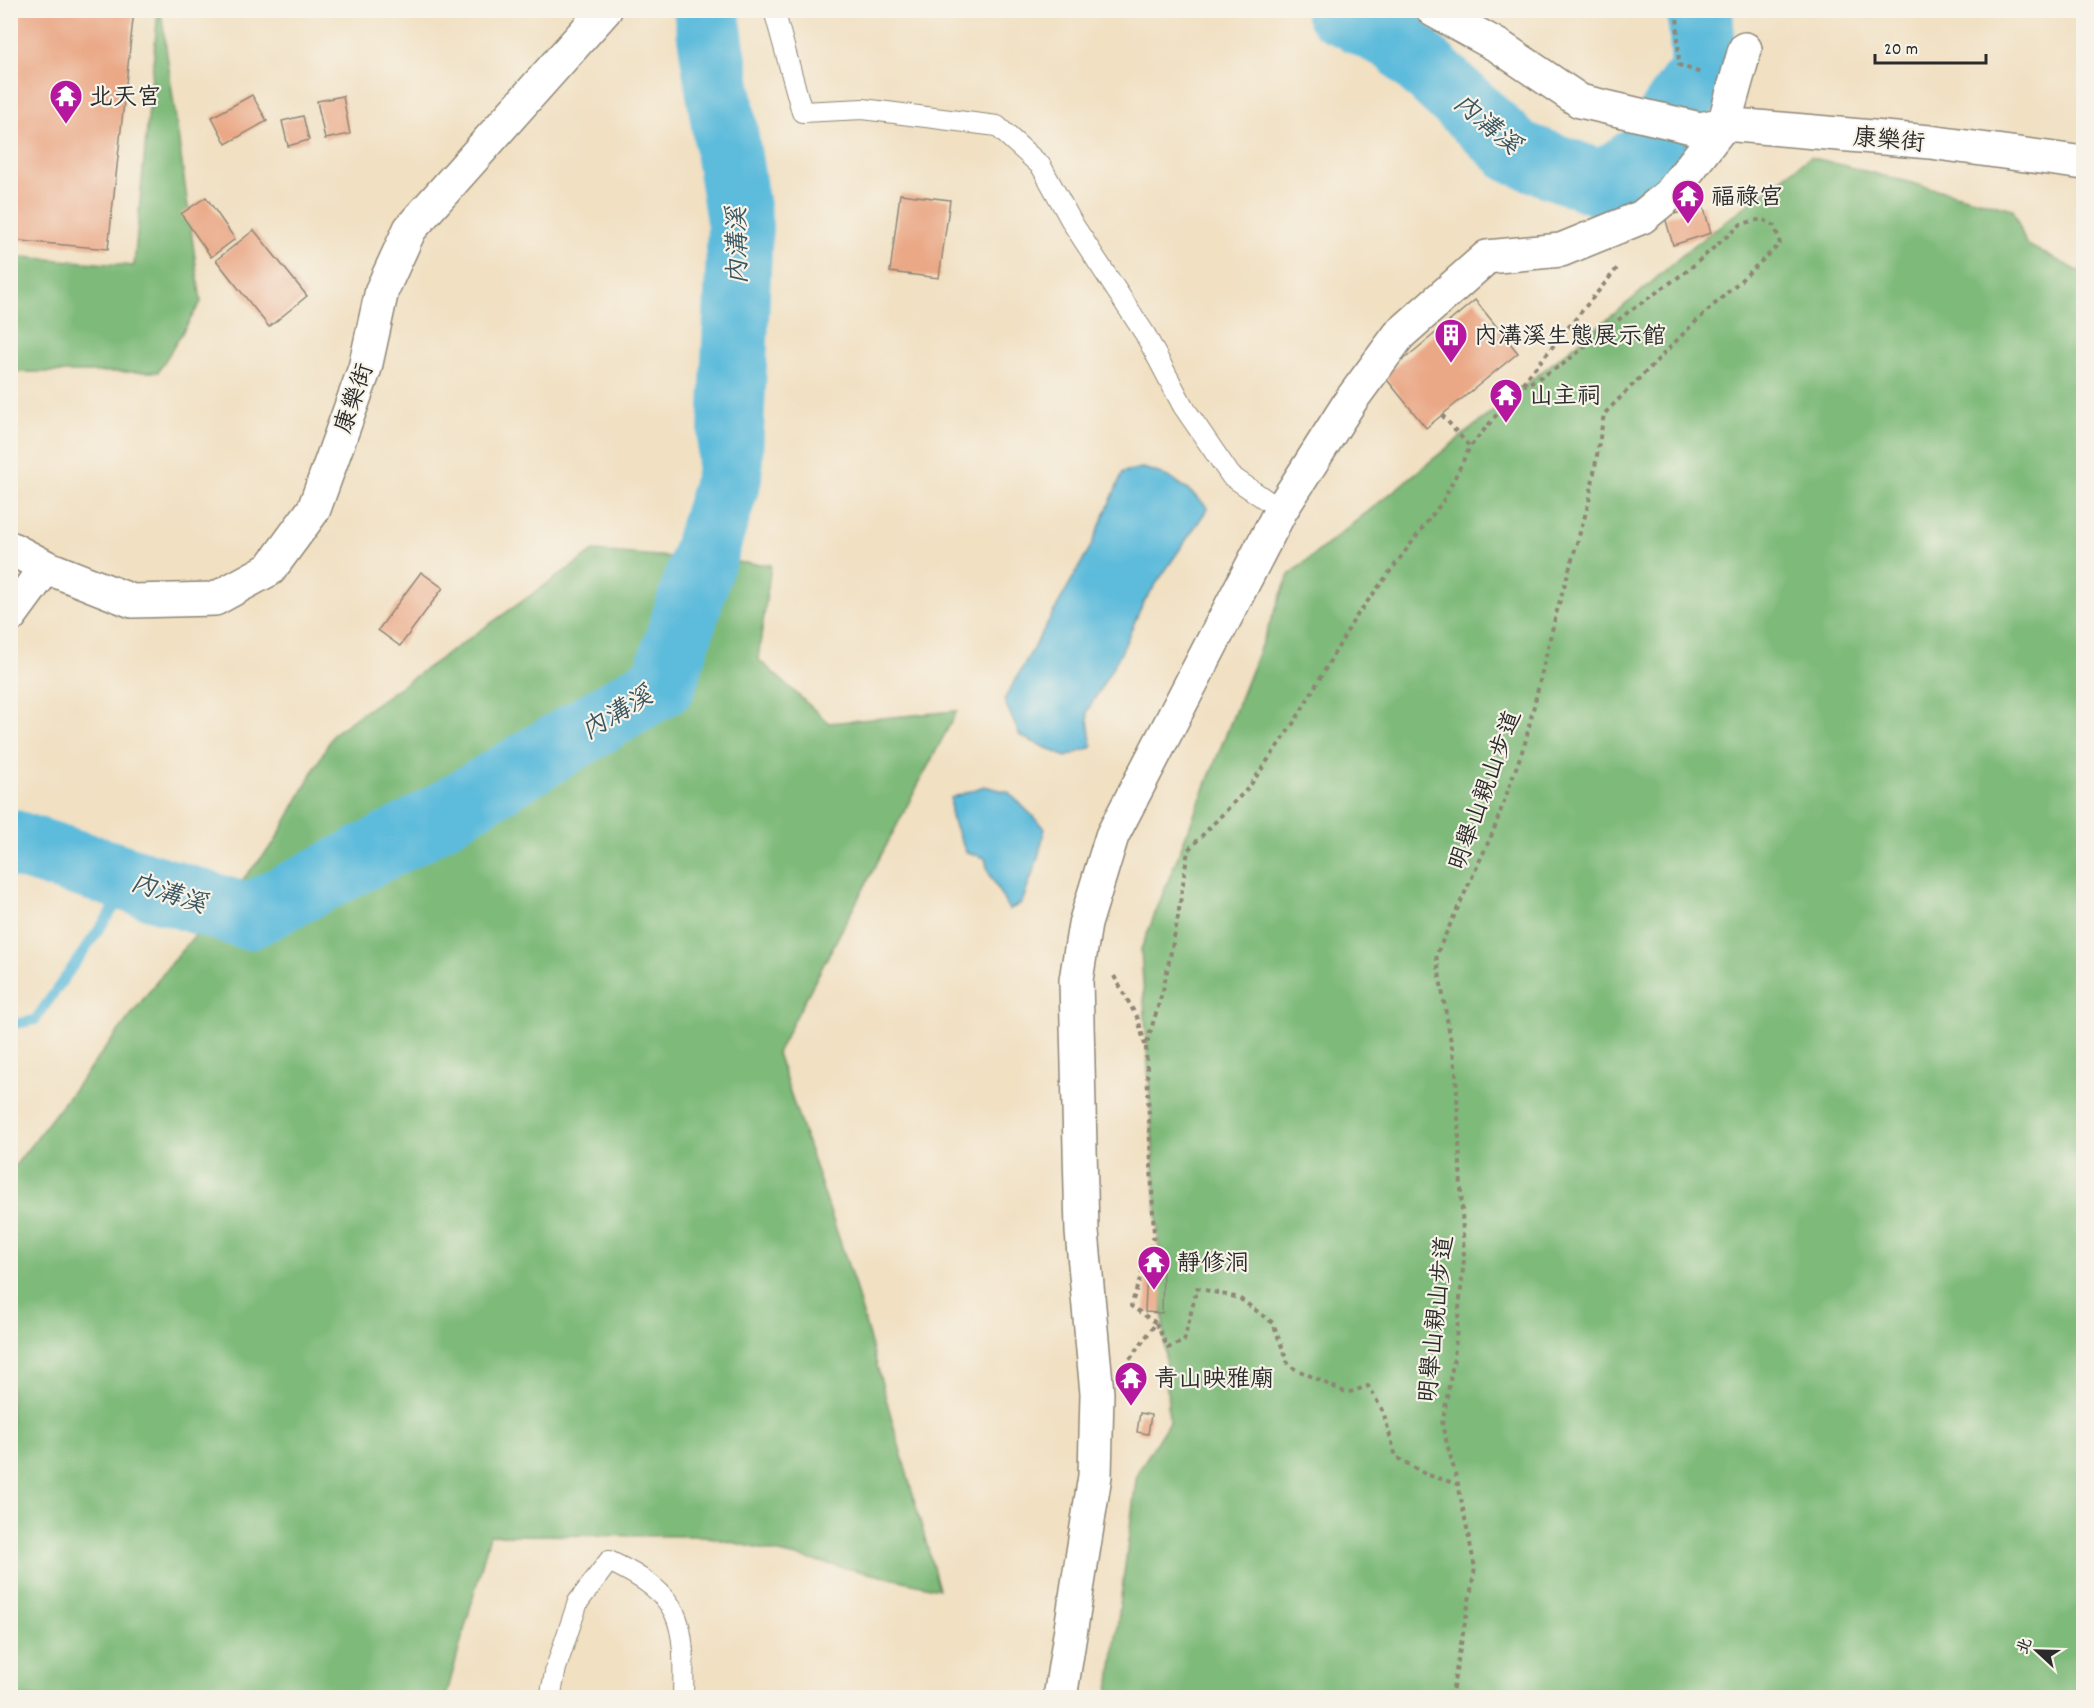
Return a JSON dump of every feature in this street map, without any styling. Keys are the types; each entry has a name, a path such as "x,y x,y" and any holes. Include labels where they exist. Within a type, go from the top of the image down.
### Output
{"street":[{"name":"康樂街","path":"10,548 46,567 132,601 215,600 270,569 314,509 365,368 382,290 410,229 605,10"},
{"name":"康樂街","path":"1433,10 1500,47 1580,101 1634,114 1709,126 1930,142 2084,163"},
{"path":"1060,1698 1095,1464 1097,1393 1082,1232 1076,980 1085,924 1112,836 1281,510 1351,400 1399,335 1487,256 1561,250 1642,217 1669,195 1709,126 1745,50"},
{"path":"10,616 46,567"}],"lane":[{"path":"774,10 802,112 863,109 997,126 1041,166 1073,224 1144,334 1183,405 1231,476 1281,510"},
{"path":"550,1698 555,1668 578,1602 609,1561 642,1576 672,1604 684,1643 682,1698"}],"path":[{"path":"1677,10 1678,64 1705,75"},
{"path":"1146,1046 1166,979 1188,850 1249,787 1295,721 1355,618 1443,501 1470,447 1487,429 1523,379 1626,258 1642,217"},
{"name":"明舉山親山步道","path":"1451,1698 1475,1568 1458,1484 1442,1425 1454,1358 1464,1259 1456,1071 1436,955 1493,832 1525,743 1556,614 1589,502 1604,414 1690,327 1780,244 1775,226 1762,219 1741,224 1687,271 1627,313 1562,365 1527,385 1523,379"},
{"path":"1442,415 1470,447"},
{"path":"1112,971 1138,1019 1146,1046 1154,1236 1131,1306 1156,1323 1168,1347 1184,1341 1197,1288 1239,1298 1273,1323 1288,1366 1347,1393 1368,1386 1383,1411 1396,1457 1425,1474 1458,1484"},
{"path":"1150,1328 1156,1323"}],"green space":[{"path":"158,11 161,11 201,302 158,372 11,372 10,256 134,266"},
{"path":"1810,157 2013,209 2026,244 2084,274 2083,1697 1108,1698 1137,1473 1169,1422 1141,949 1289,575 1636,296 1688,250"},
{"path":"594,551 771,565 758,659 829,723 957,711 777,1053 854,1283 939,1589 704,1536 490,1535 446,1697 11,1697 11,1171 171,963 274,843 334,733"}],"water":[{"path":"1142,468 1178,483 1208,508 1143,603 1122,651 1087,712 1092,747 1066,757 1020,736 1004,700 1092,544 1123,472"},
{"path":"984,786 1008,792 1045,828 1038,858 1022,903 1009,910 988,871 985,858 966,852 951,817 951,798"}],"building":[{"name":"北天宮","path":"10,10 134,10 108,249 10,240"},
{"path":"252,95 267,121 226,144 212,117"},
{"path":"343,96 350,134 325,139 317,101"},
{"path":"303,116 309,140 288,146 282,121"},
{"path":"900,194 950,200 939,278 890,272"},
{"path":"206,197 235,239 211,257 181,214"},
{"name":"福祿宮","path":"1703,205 1711,233 1673,245 1665,217"},
{"path":"254,230 307,296 269,327 216,260"},
{"name":"內溝溪生態展示館","path":"1475,300 1518,353 1426,428 1384,376"},
{"path":"421,572 443,588 400,646 378,630"},
{"name":"靜修洞","path":"1147,1269 1163,1270 1162,1313 1145,1312"},
{"path":"1140,1413 1151,1415 1148,1434 1137,1432"}],"waterway":[{"name":"內溝溪","path":"10,842 248,917 414,832 664,683 729,477 740,227 706,10"},
{"name":"內溝溪","path":"1338,10 1396,40 1515,152 1602,184 1645,155 1689,89"},
{"name":"內溝溪","path":"1700,10 1704,67"},
{"path":"10,1025 35,1020 133,881"}],"place":[{"name":"北天宮","path":"66,125"},
{"name":"福祿宮","path":"1688,225"},
{"name":"內溝溪生態展示館","path":"1451,364"},
{"name":"山主祠","path":"1506,424"},
{"name":"靜修洞","path":"1154,1291"},
{"name":"青山映雅廟","path":"1131,1407"}]}
